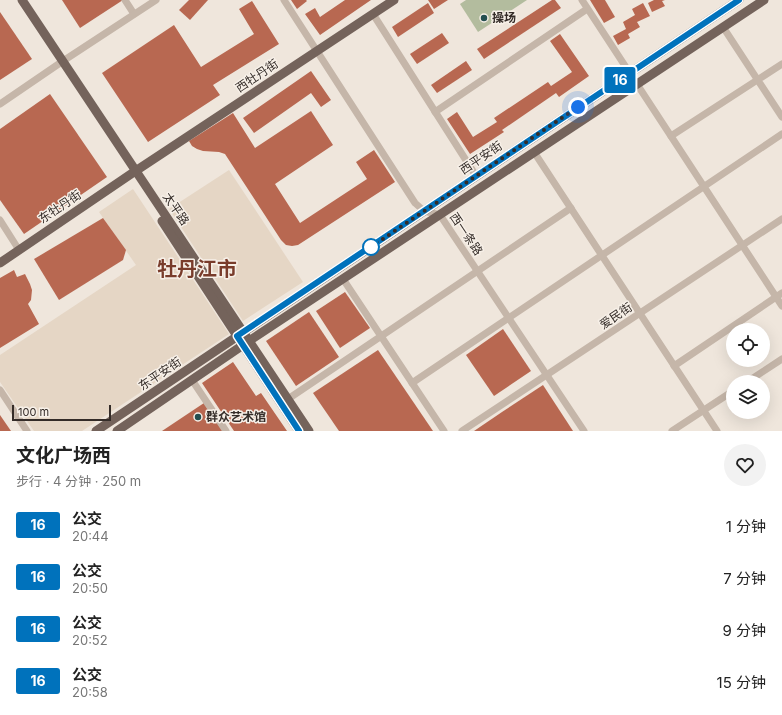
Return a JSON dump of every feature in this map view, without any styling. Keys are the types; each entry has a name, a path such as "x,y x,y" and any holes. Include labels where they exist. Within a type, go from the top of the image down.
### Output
{"main road":[{"name":"太平路","path":"15,0 60,62 134,172 246,343 299,431"},
{"name":"太平路","path":"22,0 60,62"},
{"name":"西牡丹街","path":"134,172 394,0"},
{"name":"西平安街","path":"240,334 739,0"},
{"name":"西平安街","path":"246,343 764,0"},
{"name":"东牡丹街","path":"0,263 134,172"},
{"name":"东平安街","path":"96,431 240,334"},
{"name":"太平路","path":"246,343 288,399 309,431"},
{"name":"东平安街","path":"117,431 246,343"}],"street":[{"path":"125,0 134,14"},
{"path":"0,104 60,62 156,0"},
{"path":"284,0 415,202 424,211"},
{"path":"582,0 742,245 779,295 782,306"},
{"path":"435,112 588,9"},
{"path":"373,14 476,176"},
{"path":"723,27 782,117"},
{"path":"671,136 782,64"},
{"path":"412,383 782,134"},
{"path":"534,152 717,431"},
{"path":"288,399 571,208"},
{"name":"西一条路","path":"424,211 440,215 584,431"},
{"name":"爱民街","path":"462,431 782,219"},
{"path":"0,220 19,250"},
{"path":"343,279 444,431"},
{"path":"674,366 779,295"},
{"path":"758,375 782,359"},
{"path":"192,380 226,431"},
{"path":"0,390 27,431"},
{"path":"672,431 726,396"}],"green space":[{"name":"操场","path":"466,0 527,0 478,32 460,4"}],"shaded area":[{"path":"229,170 303,282 243,321 169,209"},
{"path":"133,189 229,334 82,431 34,431 0,382 0,355 136,265 99,212"}],"building":[{"path":"62,0 123,0 80,28"},
{"path":"189,0 208,0 190,20 179,10"},
{"path":"291,0 306,0 307,1 297,9"},
{"path":"345,0 371,0 320,35 305,14 315,8 320,17"},
{"path":"428,0 448,0 434,9"},
{"path":"552,0 555,0 561,8 484,59 477,49"},
{"path":"590,0 605,0 615,17 604,23"},
{"path":"654,0 665,0 662,1 665,6 652,12 648,3"},
{"path":"252,1 279,44 213,85 220,95 148,142 102,73 174,25 201,67 254,34 239,9"},
{"path":"428,3 434,13 398,37 392,27"},
{"path":"643,3 650,16 637,22 640,27 628,34 630,38 618,45 613,36 626,29 623,22 635,15 632,9"},
{"path":"0,12 32,59 0,80"},
{"path":"442,33 449,43 417,64 410,54"},
{"path":"560,34 589,76 559,97 556,93 502,130 504,132 470,154 447,119 457,112 473,137 497,122 494,118 548,82 551,86 572,72 550,41"},
{"path":"466,61 472,70 437,93 431,85"},
{"path":"311,71 331,100 321,107 311,93 254,133 243,118"},
{"path":"50,94 107,177 24,234 0,200 0,129"},
{"path":"311,111 333,145 275,184 300,223 367,179 356,162 374,150 395,182 298,245 292,246 286,245 281,240 225,154 197,149 192,146 189,141 233,113 255,148"},
{"path":"103,218 126,250 123,260 59,300 34,259"},
{"path":"14,270 17,277 25,274 30,284 32,290 31,300 28,304 39,324 0,348 0,278"},
{"path":"345,292 370,328 340,348 316,311"},
{"path":"309,312 339,357 296,386 266,341"},
{"path":"503,329 531,371 494,396 466,355"},
{"path":"378,350 433,431 339,431 313,393"},
{"path":"233,362 256,396 261,393 287,431 234,431 202,383"},
{"path":"543,385 573,431 474,431 502,412"},
{"name":"群众艺术馆","path":"204,403 223,431 162,431"},
{"path":"0,415 11,431 0,431"}],"bus line":[{"name":"16","path":"299,431 237,336 739,0"}],"place":[{"name":"操场","path":"484,18"},
{"name":"群众艺术馆","path":"198,417"}],"district":[{"name":"牡丹江市","path":"197,269"}],"route":[{"path":"371,247 578,107"}]}
